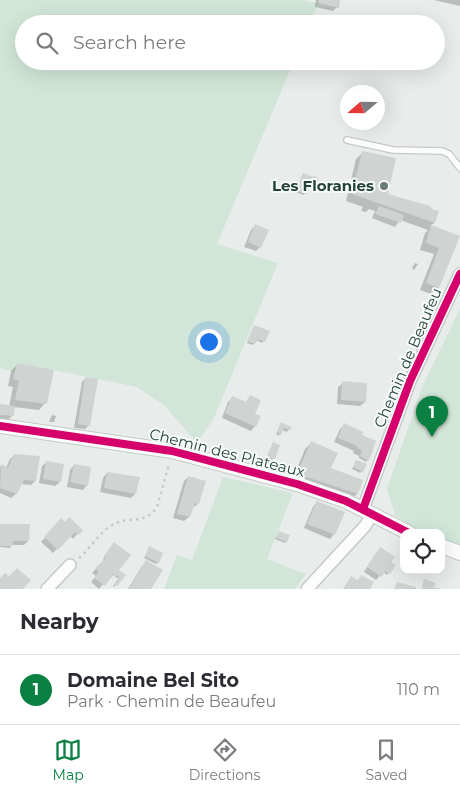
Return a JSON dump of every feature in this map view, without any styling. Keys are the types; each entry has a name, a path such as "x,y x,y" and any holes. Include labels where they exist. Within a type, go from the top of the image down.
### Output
{"street":[{"name":"Chemin de Beaufeu","path":"307,589 366,526 368,512 410,381 460,274"},
{"name":"Chemin des Plateaux","path":"0,426 172,451 315,489 401,529"},
{"path":"445,547 460,553"},
{"path":"47,589 70,565"}],"lane":[{"path":"346,140 393,150 442,151 448,154 460,168"}],"path":[{"path":"70,565 85,554 112,525 148,517 153,513 157,507 172,451"}],"green space":[{"path":"0,0 301,0 318,3 313,15 15,15 15,70 290,70 217,244 278,263 214,418 197,443 165,406 137,387 23,364 17,364 15,372 0,368"},
{"path":"460,309 460,545 445,540 445,529 415,529 395,515 387,489 423,385"},
{"path":"223,477 293,493 267,559 306,574 295,589 164,589 177,555 192,560"}],"building":[{"path":"319,0 340,0 339,8 318,3"},
{"path":"362,151 396,158 388,194 430,206 433,210 439,211 435,223 352,194"},
{"path":"303,173 313,177 314,175 319,179 318,182 312,180 307,194 296,190"},
{"path":"379,206 404,215 401,223 375,214"},
{"path":"255,224 269,230 261,248 248,242"},
{"path":"431,225 460,236 439,288 426,283 439,248 426,243"},
{"path":"254,325 270,331 265,342 258,339 255,344 247,341"},
{"path":"17,363 54,370 47,404 15,400 19,381 13,379"},
{"path":"85,377 98,379 90,426 78,424"},
{"path":"342,381 367,383 366,402 341,400"},
{"path":"250,395 261,400 255,414 261,416 256,427 225,413 232,396 246,402"},
{"path":"0,404 15,406 14,416 0,415"},
{"path":"281,422 292,427 290,430 284,428 281,435 277,432"},
{"path":"344,423 363,432 362,435 376,441 369,461 360,456 362,450 357,448 357,446 338,438"},
{"path":"311,441 338,453 331,468 363,480 358,494 297,474"},
{"path":"273,442 280,445 275,459 267,457"},
{"path":"14,454 40,456 36,481 24,480 17,494 0,488 1,464 8,468"},
{"path":"356,460 367,464 363,472 353,467"},
{"path":"46,461 64,464 61,482 43,479"},
{"path":"74,464 91,467 88,486 70,482"},
{"path":"107,472 140,477 136,494 104,488"},
{"path":"188,476 206,481 199,504 195,503 190,517 177,514"},
{"path":"317,501 345,512 335,535 307,524"},
{"path":"69,517 83,530 79,535 75,532 58,550 44,537 61,518 65,522"},
{"path":"0,524 30,524 29,541 13,541 13,546 0,546"},
{"path":"279,531 290,535 287,542 276,538"},
{"path":"114,542 131,555 119,570 126,575 117,586 114,584 119,577 114,573 105,586 94,578 99,571 95,568 106,558 104,556"},
{"path":"149,546 163,553 159,563 145,556"},
{"path":"380,547 395,557 391,562 396,565 390,574 385,571 382,577 367,567"},
{"path":"146,560 163,570 151,589 129,589"},
{"path":"17,568 31,580 23,589 0,589 0,578 5,573 9,576"},
{"path":"361,575 374,582 370,589 343,589 351,576 358,580"},
{"path":"424,579 436,583 434,587 441,589 421,589"},
{"path":"397,582 416,587 416,589 394,589"}],"cycle path":[{"path":"363,509 410,381 460,274"},
{"path":"0,426 172,451 297,484 346,501 401,529"}],"place":[{"name":"Les Floranies","path":"384,186"},
{"name":"Domaine Bel Sito","path":"432,437"}]}
